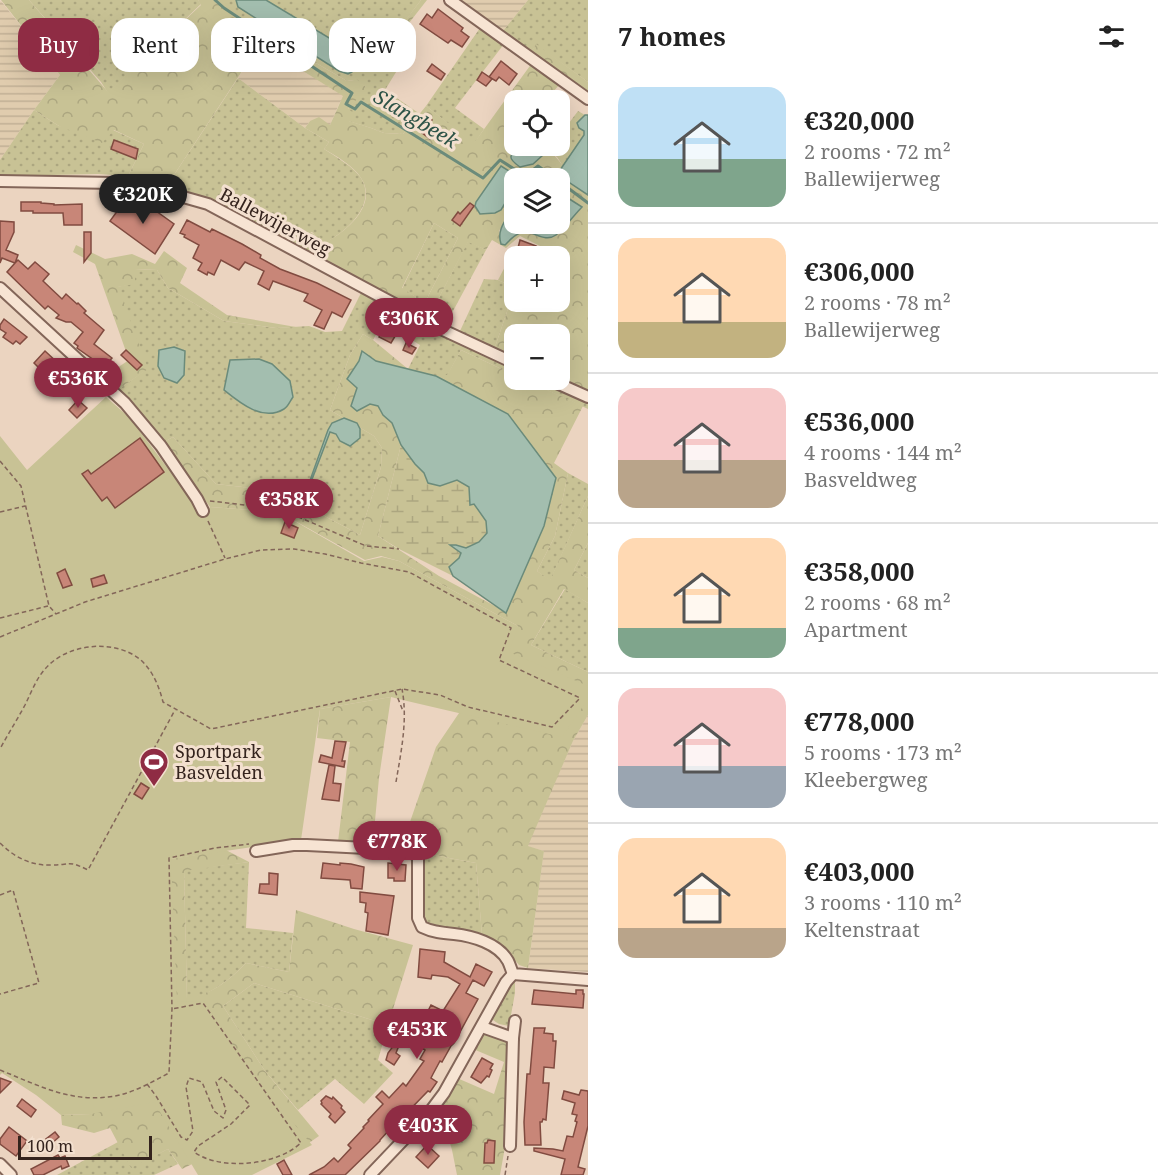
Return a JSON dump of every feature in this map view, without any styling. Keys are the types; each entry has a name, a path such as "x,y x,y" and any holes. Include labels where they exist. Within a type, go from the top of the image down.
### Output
{"street":[{"path":"450,0 588,99"},
{"name":"Ballewijerweg","path":"0,181 115,183 155,189 208,204 443,330 504,358"},
{"path":"0,288 125,403 161,446 203,511"},
{"path":"570,389 588,397"},
{"path":"252,847 307,845 413,852 418,858 418,918 422,927 430,931 468,936 484,941 502,954 508,961 513,974"},
{"path":"513,974 588,980"},
{"path":"370,1175 429,1113 444,1093 513,974"},
{"path":"510,1146 515,1021"},
{"path":"482,1027 513,1038"},
{"path":"0,1164 11,1175"}],"path":[{"path":"0,461 21,486 49,606 57,614"},
{"path":"197,500 280,509 366,546 399,549"},
{"path":"0,512 26,506"},
{"path":"203,511 225,559"},
{"path":"0,638 85,602 225,559 261,550 294,549 409,572 511,628 499,660 580,698 552,727 468,706 440,695 402,689 211,729 163,702 160,690 150,671 132,654 98,646 81,648 60,656 45,669 0,749"},
{"path":"0,618 49,606"},
{"path":"396,782 403,741 402,689"},
{"path":"395,690 404,712"},
{"path":"0,843 14,855 32,863 51,865 73,863 88,870 175,709"},
{"path":"0,1070 54,1092 74,1097 108,1097 129,1092 169,1073 172,1009 169,858 215,848 252,847"},
{"path":"0,894 13,890 39,983 0,994"},
{"path":"147,1084 181,1137 188,1140 193,1131 186,1087 189,1078 202,1082 214,1111 223,1118 226,1110 216,1082 222,1077 250,1105 231,1124 198,1146 194,1152 202,1158 234,1164 268,1160 291,1151 302,1143 203,1003 172,1009"},
{"path":"505,1175 510,1146"}],"shaded area":[{"path":"236,0 266,0 296,18 255,18 238,7"},
{"path":"459,0 528,0 503,31"},
{"path":"0,2 18,22 18,72 58,72 60,75 0,160"},
{"path":"317,31 329,38 329,65 317,57"},
{"path":"242,72 306,72 344,96 330,125 310,121 305,128 238,78"},
{"path":"588,115 588,195 570,183 570,168 561,168 584,135 584,131 577,123"},
{"path":"542,156 533,164 520,167 511,157"},
{"path":"501,166 504,168 504,205 501,210 495,213 480,214 475,206"},
{"path":"570,199 582,207 570,221"},
{"path":"504,222 504,234 518,234 505,245 501,244 501,229"},
{"path":"534,234 558,234 547,238"},
{"path":"174,347 185,351 184,375 177,383 164,378 158,366 159,350"},
{"path":"362,351 376,361 436,376 508,414 556,478 544,526 506,613 453,576 449,567 461,553 450,545 466,548 479,542 487,533 486,521 474,504 470,505 469,487 457,480 440,486 428,483 424,473 401,445 392,423 383,415 378,406 370,404 357,411 351,406 357,388 347,379 359,361"},
{"path":"259,359 272,364 290,381 293,397 285,408 276,412 260,412 252,409 224,390 230,360"},
{"path":"344,418 357,423 360,438 350,446 340,441 336,434 330,432 311,482 311,492 316,496 314,507 302,504 296,498 297,492 308,486 332,423"},
{"path":"588,715 588,972 528,968 544,851 527,846 573,741"}],"green space":[{"path":"1,0 29,0 44,18 18,18 18,22"},
{"path":"29,0 198,0 201,4 186,18 111,18 111,72 130,72 108,93 92,72 99,72 99,18 45,18"},
{"path":"198,0 229,0 229,10 241,18 211,18 211,72 242,72 169,186 128,176 144,144 114,130 102,143 59,126 34,110 60,75 58,72 91,72 108,92 129,72 199,72 199,18 187,18 201,5"},
{"path":"229,0 236,0 239,7 256,18 241,18 229,10"},
{"path":"266,0 421,0 407,18 329,18 329,52 317,38 317,18 296,18"},
{"path":"421,0 427,0 413,18 407,18"},
{"path":"528,0 588,0 588,82 536,45 531,52 503,31"},
{"path":"480,28 504,44 455,108 484,129 474,144 426,106"},
{"path":"536,44 588,82 588,93 531,52"},
{"path":"317,57 329,65 329,71 317,64"},
{"path":"532,63 560,84 555,90 512,90"},
{"path":"317,64 347,81 354,80 354,77 367,88 348,109 354,113 349,121 384,133 403,134 426,106 474,143 504,102 504,156 555,156 563,166 561,168 504,168 501,166 495,213 504,205 504,223 499,231 505,245 518,234 551,237 557,234 570,234 570,220 582,207 570,199 570,179 588,195 588,393 570,385 570,324 504,324 504,354 494,350 507,312 570,312 570,246 540,246 520,236 504,247 492,240 486,250 468,242 429,317 420,312 458,238 434,223 402,288 416,297 410,306 287,242 290,232 301,230 328,241 352,223 363,206 366,197 361,178 354,169 324,149 329,142 305,128 310,121 319,117 330,125 343,96 305,72 317,72","holes":["422,123 435,132 430,139 417,129"]},
{"path":"331,72 348,74 346,72 396,72 385,90 420,114 403,134 384,133 348,121 348,109 366,87 354,80 347,81"},
{"path":"238,78 305,128 329,142 324,149 349,166 361,178 365,188 363,207 343,231 327,242 312,232 287,242 221,205 169,186"},
{"path":"34,110 59,126 113,130 144,144 128,176 98,174 0,176 0,160"},
{"path":"578,111 585,115 581,119 579,128 584,131 584,135 571,156 563,166 556,156 570,156 570,122"},
{"path":"434,223 458,238 420,312 410,306 416,297 402,289"},
{"path":"468,241 486,250 446,324 443,324 429,317"},
{"path":"76,245 105,259 132,254 155,264 164,251 187,268 180,283 227,315 296,327 276,328 224,321 168,288 157,270 135,269 135,284 118,287 148,369 119,389 105,376 129,360 95,264 73,252"},
{"path":"135,269 157,270 168,288 224,321 276,328 309,326 325,332 342,331 362,291 391,307 373,340 363,334 350,355 330,410 374,436 382,448 381,467 360,535 278,491 216,484 173,437 164,442 119,389 147,369 117,287 135,283"},
{"path":"504,269 504,283 498,280"},
{"path":"484,279 504,283 504,312 507,312 494,350 460,331"},
{"path":"421,323 504,363 504,370 461,350 447,376 429,375 408,369 420,345 412,340"},
{"path":"363,334 408,369 376,361 359,361 347,379 357,388 357,411 370,404 378,406 383,415 392,423 401,445 378,536 439,576 506,612 436,376 429,375 447,375 461,350 504,370 504,390 547,390 583,406 554,463 568,473 555,536 537,571 550,580 588,496 588,543 574,570 588,578 588,603 564,589 531,645 588,672 588,715 573,741 528,846 544,851 528,968 519,965 505,948 482,935 476,863 422,853 414,845 403,842 436,747 518,626 399,561 381,556 365,560 279,512 210,507 164,442 173,437 216,484 278,491 360,535 381,467 382,448 374,436 330,410 350,355"},
{"path":"547,390 560,390 588,403 588,409"},
{"name":"Sportpark Basvelden","path":"106,397 130,418 205,518 210,507 279,512 364,561 382,557 399,561 518,626 509,652 588,686 588,699 562,737 391,697 320,709 301,840 171,859 177,1001 205,1002 247,1068 312,1145 252,1175 198,1175 154,1102 91,1114 61,1115 36,1095 2,1073 0,1075 0,436 27,470"},
{"path":"401,445 415,464 440,486 457,480 469,487 470,505 474,504 486,521 487,533 479,542 466,548 451,546 461,553 460,558 449,567 453,576 378,536"},
{"path":"568,473 588,484 588,496 550,581 537,571 555,536"},
{"path":"588,543 588,578 574,570"},
{"path":"565,589 588,603 588,672 531,645"},
{"path":"391,697 379,778 373,842 338,842 350,742 317,738 320,709"},
{"path":"226,850 249,862 184,871 187,999 219,986 246,963 289,972 296,910 413,945 388,1025 254,983 223,1006 265,1071 319,1136 306,1145 282,1120 182,1169 168,1149 131,1168 110,1128 94,1133 62,1125 61,1115 91,1114 162,1025 171,859"},
{"path":"422,853 476,863 482,935 429,924 425,921"},
{"path":"249,862 246,928 293,933 289,972 246,963 219,986 187,1000 184,870"},
{"path":"515,979 509,1026 499,1024 493,1020 493,1017 510,982"},
{"path":"254,983 388,1025 378,1060 393,1073 364,1104 335,1079 298,1110 265,1071 223,1006"},
{"path":"488,1034 503,1039 509,1045 505,1147 500,1175 457,1175 440,1108 457,1078 494,1094 504,1062 473,1049 480,1036"},
{"path":"118,1142 131,1167 168,1149 178,1164 154,1175 57,1175"}],"building":[{"path":"438,9 463,28 461,31 469,37 462,47 451,40 448,43 420,24 427,14 432,18"},
{"path":"501,61 517,74 509,85 499,77 496,81 489,77"},
{"path":"432,64 445,74 441,80 427,71"},
{"path":"482,72 492,79 486,86 477,80"},
{"path":"427,116 432,120 428,126 435,132 430,139 417,129"},
{"path":"114,140 138,149 136,159 111,149"},
{"path":"126,199 138,207 140,204 147,209 149,206 174,224 155,254 110,221"},
{"path":"21,202 41,202 54,205 82,204 82,225 64,225 63,213 21,211"},
{"path":"470,203 474,206 460,226 452,220"},
{"path":"187,220 242,244 261,255 260,258 280,269 317,283 351,300 342,317 332,312 324,329 314,325 322,310 304,301 308,294 273,281 269,290 258,284 264,271 245,262 239,270 221,260 214,275 208,272 207,275 198,270 202,263 193,258 199,245 180,233"},
{"path":"0,221 14,222 14,232 6,250 18,255 15,263 2,258 0,263"},
{"path":"84,232 91,232 91,253 84,262"},
{"path":"520,240 536,246 518,246"},
{"path":"18,260 28,269 35,262 49,274 43,281 62,299 66,294 78,303 86,311 84,313 104,330 94,344 112,358 104,367 77,348 78,346 74,343 83,332 71,322 56,318 59,315 48,306 45,309 7,272"},
{"path":"4,319 27,337 20,344 16,341 13,344 3,337 6,333 0,329 0,325"},
{"path":"387,321 400,328 391,343 379,337"},
{"path":"406,343 416,348 412,354 403,350"},
{"path":"126,350 142,365 137,370 121,355"},
{"path":"45,351 59,364 51,372 44,367 41,370 34,363"},
{"path":"71,372 82,383 70,395 60,384"},
{"path":"78,400 87,408 77,418 69,410"},
{"path":"140,438 164,472 115,508 107,497 102,501 82,474 88,470 91,474"},
{"path":"285,522 298,528 294,538 281,533"},
{"path":"65,569 72,585 63,588 57,573"},
{"path":"104,575 107,583 93,587 91,579"},
{"path":"335,741 346,742 342,761 345,761 344,767 319,762 321,755 332,758"},
{"path":"329,765 335,766 333,783 341,784 339,801 322,799"},
{"path":"141,783 149,788 142,799 134,794"},
{"path":"323,863 364,867 362,889 351,888 350,880 321,878"},
{"path":"388,863 406,865 405,881 394,881 394,878 388,878"},
{"path":"269,873 278,874 277,895 259,893 260,884 269,884"},
{"path":"360,892 394,896 388,935 366,931 368,913 365,912 366,903 360,902"},
{"path":"420,949 445,952 444,962 470,977 476,964 492,972 484,986 473,980 466,993 478,999 454,1043 433,1074 431,1078 437,1082 430,1092 428,1091 345,1175 309,1175 324,1167 334,1158 338,1162 351,1148 348,1145 383,1104 376,1097 382,1091 389,1098 403,1083 406,1086 424,1061 420,1059 425,1050 423,1049 439,1020 427,1013 431,1005 443,1011 460,984 448,977 432,975 431,979 418,977"},
{"path":"534,990 576,994 576,990 583,990 583,1008 532,1004"},
{"path":"395,1019 403,1022 404,1019 411,1023 409,1026 415,1029 410,1038 398,1031 399,1029 392,1027"},
{"path":"534,1028 545,1028 544,1033 553,1034 553,1041 556,1041 554,1068 544,1067 543,1083 549,1083 546,1120 543,1119 540,1122 541,1145 525,1145 527,1074 530,1074"},
{"path":"400,1037 402,1038 396,1053 400,1056 394,1065 386,1060 388,1053"},
{"path":"482,1058 493,1064 489,1077 487,1076 481,1083 471,1077"},
{"path":"0,1078 11,1082 0,1093"},
{"path":"581,1090 588,1091 588,1126 578,1167 585,1169 583,1175 561,1175 565,1159 534,1151 534,1148 563,1151 567,1136 573,1137 577,1122 575,1121 577,1115 572,1114 575,1103 562,1099 564,1091 579,1095"},
{"path":"326,1096 332,1099 333,1097 345,1112 335,1123 329,1117 331,1114 321,1104"},
{"path":"22,1099 36,1110 31,1117 17,1106"},
{"path":"9,1127 27,1141 16,1156 0,1144 0,1139"},
{"path":"55,1132 59,1137 49,1143 46,1139"},
{"path":"488,1140 495,1141 494,1163 484,1163 485,1143"},
{"path":"427,1145 439,1156 428,1168 416,1157"},
{"path":"58,1155 60,1158 65,1156 69,1166 62,1169 61,1166 43,1175 34,1175 31,1169"},
{"path":"284,1160 292,1175 283,1175 277,1164"}],"waterway":[{"name":"Slangbeek","path":"215,0 352,93 346,104 355,109 361,102 483,178 500,160 512,168"},
{"name":"Slangbeek","path":"535,168 538,166 541,168"},
{"name":"Slangbeek","path":"570,190 588,203"}],"place":[{"name":"Sportpark Basvelden","path":"154,788"}]}
